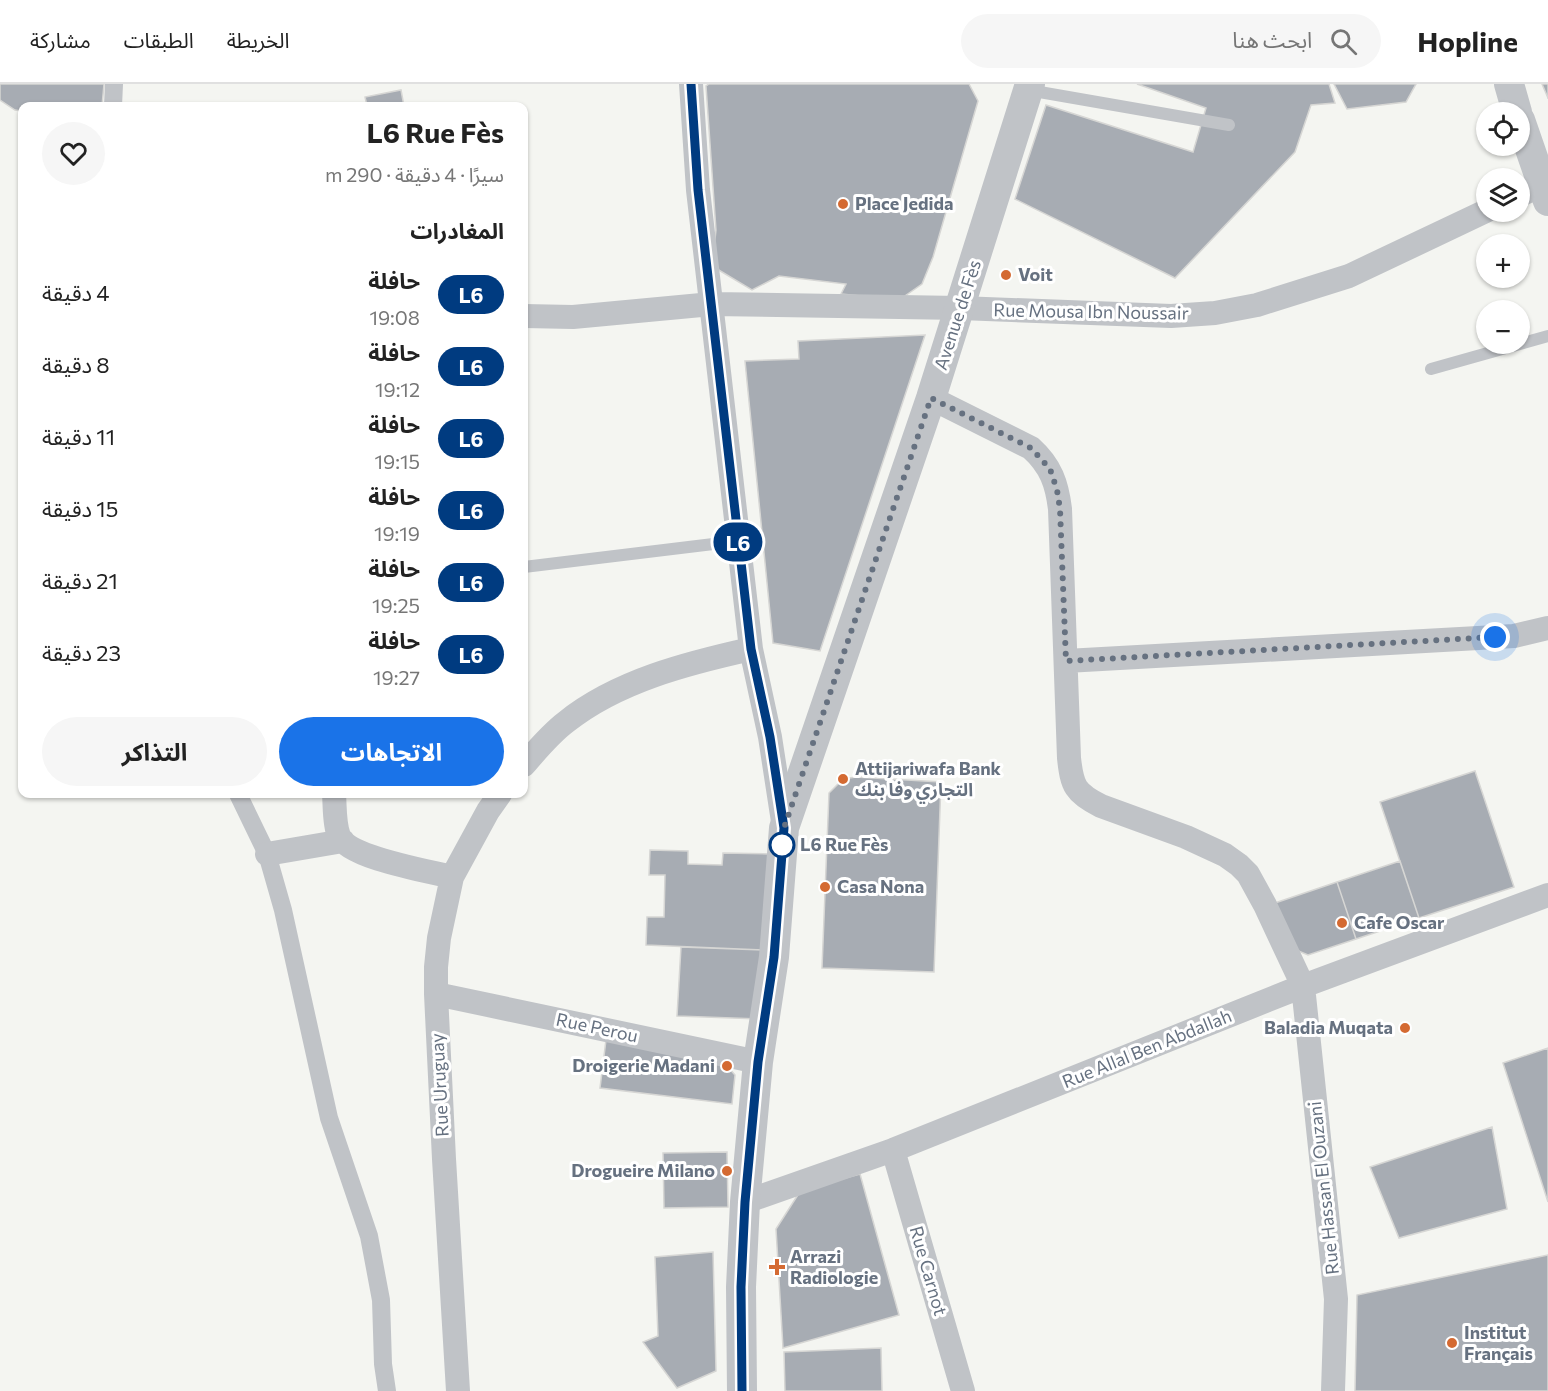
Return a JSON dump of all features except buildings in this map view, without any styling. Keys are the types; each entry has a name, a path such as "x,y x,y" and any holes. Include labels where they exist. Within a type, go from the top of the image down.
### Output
{"street":[{"path":"113,102 114,84"},
{"path":"690,84 698,190 751,649 770,737 784,828"},
{"path":"1509,84 1514,102"},
{"name":"Avenue de Fès","path":"742,1391 741,1287 745,1202 758,1062 774,957 784,828 931,398 1029,87"},
{"path":"1530,156 1539,190"},
{"name":"Rue Mousa Ibn Noussair","path":"528,316 573,316 712,304 960,308 1160,316 1215,313 1257,304 1349,276 1476,216"},
{"name":"Rue Hassan El Ouzani","path":"931,398 1031,448 1050,469 1060,509 1069,758 1076,789 1101,806 1186,837 1225,855 1239,865 1248,874 1265,905 1303,986 1336,1299 1333,1391"},
{"path":"1066,661 1514,636 1548,628"},
{"path":"528,761 566,722 604,698 666,671 751,649"},
{"path":"240,798 267,854 283,910 329,1118 369,1236 381,1300 383,1364 387,1391"},
{"path":"334,798 338,832 343,842 353,850 452,877"},
{"name":"Rue Uruguay","path":"458,1391 436,994 440,938 452,877 497,798"},
{"path":"267,854 343,842"},
{"name":"Rue Allal Ben Abdallah","path":"745,1202 893,1150 1303,986 1548,895"},
{"name":"Rue Perou","path":"436,994 758,1062"},
{"name":"Rue Carnot","path":"893,1150 963,1391"}],"lane":[{"path":"1029,87 1229,125"},
{"path":"1431,369 1548,336"},
{"path":"528,567 738,541"}],"bus line":[{"name":"L6","path":"691,84 698,190 751,649 770,737 784,828 774,957 758,1062 745,1202 741,1287 742,1391"}],"place":[{"name":"Place Jedida","path":"843,204"},
{"name":"Voit","path":"1006,275"},
{"name":"Attijariwafa Bank التجاري وفا بنك","path":"843,779"},
{"name":"L6 Rue Fès","path":"782,845"},
{"name":"Casa Nona","path":"825,887"},
{"name":"Cafe Oscar","path":"1342,923"},
{"name":"Baladia Muqata","path":"1405,1028"},
{"name":"Droigerie Madani","path":"727,1066"},
{"name":"Drogueire Milano","path":"727,1171"},
{"name":"Arrazi Radiologie","path":"777,1267"},
{"name":"Institut Français","path":"1452,1343"}],"route":[{"path":"782,845 782,851 784,828 931,398 1031,448 1050,469 1060,509 1066,661 1495,637"}]}
